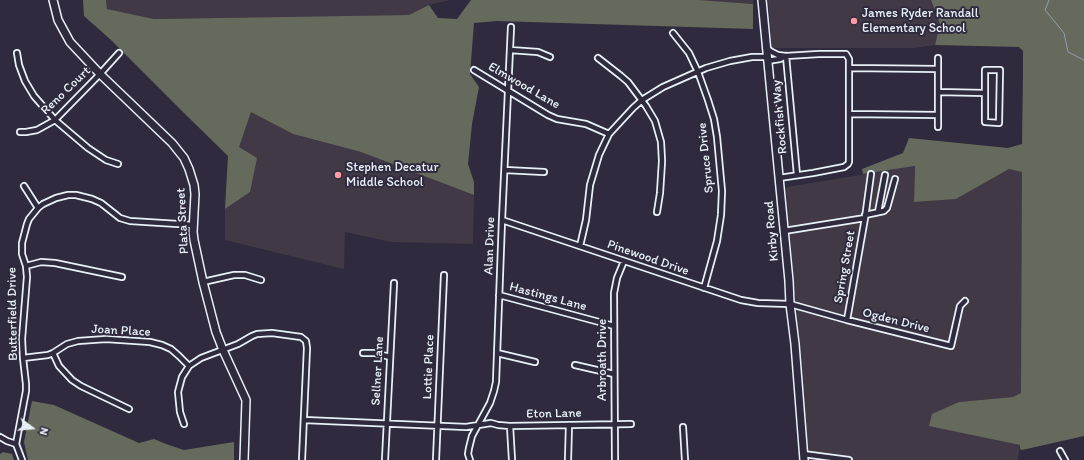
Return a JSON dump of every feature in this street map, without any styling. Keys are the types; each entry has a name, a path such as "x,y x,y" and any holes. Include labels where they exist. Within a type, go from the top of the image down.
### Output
{"street":[{"name":"Plata Street","path":"54,0 58,20 66,37 76,50 172,143 184,158 192,175 195,194 193,232 195,250 213,321 223,350 246,400 244,460"},
{"name":"Kirby Road","path":"762,0 795,344 804,457"},
{"name":"Alan Drive","path":"470,460 468,454 472,436 487,410 496,382 496,353 511,27"},
{"name":"Spruce Drive","path":"673,33 689,53 698,72 714,119 717,137 722,191 721,215 719,233 704,288"},
{"path":"766,47 772,52 786,56 846,54 849,59 850,68 848,164 844,167 779,178"},
{"path":"510,50 538,52 550,57"},
{"path":"17,53 24,81 34,96 55,120 88,148 106,160 118,164"},
{"name":"Reno Court","path":"20,132 37,130 55,120 119,53"},
{"path":"580,246 586,220 588,195 598,155 609,134 622,118 642,100 663,87 698,72 730,61 752,58 780,59 786,56"},
{"name":"Rockfish Way","path":"786,56 797,175"},
{"path":"598,58 621,76 632,87 655,121 661,142 662,171 657,212"},
{"path":"938,58 938,127"},
{"path":"850,68 938,69"},
{"name":"Elmwood Lane","path":"474,70 550,117 586,124 609,134"},
{"path":"985,70 1000,70 999,122 985,122 985,93 985,70"},
{"path":"938,92 985,93"},
{"path":"850,114 938,115"},
{"path":"505,170 544,172"},
{"name":"Spring Street","path":"846,320 871,174"},
{"path":"878,212 885,175"},
{"path":"784,231 865,216 886,210 895,179"},
{"path":"24,186 38,208"},
{"name":"Butterfield Drive","path":"16,444 26,391 22,339 26,291 26,266 22,254 24,230 29,219 43,204 56,198 76,195 101,203 120,218 130,221 194,225"},
{"name":"Pinewood Drive","path":"502,220 723,295 748,302 790,304"},
{"path":"26,266 41,262 55,263 122,277"},
{"name":"Arbroath Drive","path":"615,460 615,288 617,278 624,262"},
{"path":"203,282 234,275 245,275 261,280"},
{"name":"Lottie Place","path":"436,460 444,275"},
{"name":"Sellner Lane","path":"385,460 394,283"},
{"name":"Hastings Lane","path":"499,295 614,326"},
{"name":"Ogden Drive","path":"790,304 846,320 951,346 960,306 965,301"},
{"path":"184,424 180,412 178,392 182,377 189,366 201,358 238,344 257,334 267,333 294,335 304,339 307,343 302,460"},
{"name":"Joan Place","path":"23,358 43,356 53,353 67,344 78,340 106,339 150,342 162,345 171,349 189,366"},
{"path":"53,353 59,366 72,380 81,386 129,409"},
{"path":"363,353 375,353 390,357"},
{"path":"496,353 535,362"},
{"path":"575,365 614,374"},
{"name":"Eton Lane","path":"304,420 466,427 491,423 510,426 631,424"},
{"path":"568,460 569,425"},
{"path":"510,426 512,460"},
{"path":"683,427 685,460"},
{"path":"0,437 16,444 22,460"},
{"path":"1060,451 1065,460"},
{"path":"804,457 849,460"}],"shaded area":[{"path":"106,0 450,0 429,5 409,15 154,19 107,9"},
{"path":"687,0 753,0 753,4"},
{"name":"James Ryder Randall Elementary School","path":"768,0 931,0 940,24 935,45 915,48 772,48"},
{"name":"Stephen Decatur Middle School","path":"251,111 293,134 361,152 474,195 473,244 391,242 345,232 344,269 225,240 225,209 250,192 238,147"},
{"path":"915,166 914,202 956,199 1009,169 1043,176 1027,390 1013,397 959,402 929,425 1020,445 1018,460 809,460 786,189 787,187"}],"green space":[{"path":"83,0 106,0 107,9 154,19 409,15 429,5 438,18 457,19 471,0 698,0 753,4 753,29 497,21 474,23 470,74 479,87 472,124 468,164 474,182 474,195 361,152 293,134 251,112 239,147 257,158 250,192 225,209 228,156 111,40 84,16"},
{"path":"931,0 1084,0 1084,436 1022,450 1020,449 1020,445 929,426 932,414 959,402 1013,397 1021,393 1022,172 1009,169 956,199 914,202 915,166 863,174 862,169 903,153 909,138 1008,148 1022,144 1023,75 1023,51 1019,47 935,45 940,24"},
{"path":"32,401 54,405 139,443 154,439 184,450 234,442 234,460 28,460 24,442"},
{"path":"3,452 12,454 14,460 0,460 0,454"}],"waterway":[{"path":"1049,0 1045,10 1064,33 1068,52 1084,61"}],"place":[{"name":"James Ryder Randall Elementary School","path":"854,21"},
{"name":"Stephen Decatur Middle School","path":"338,175"}]}
